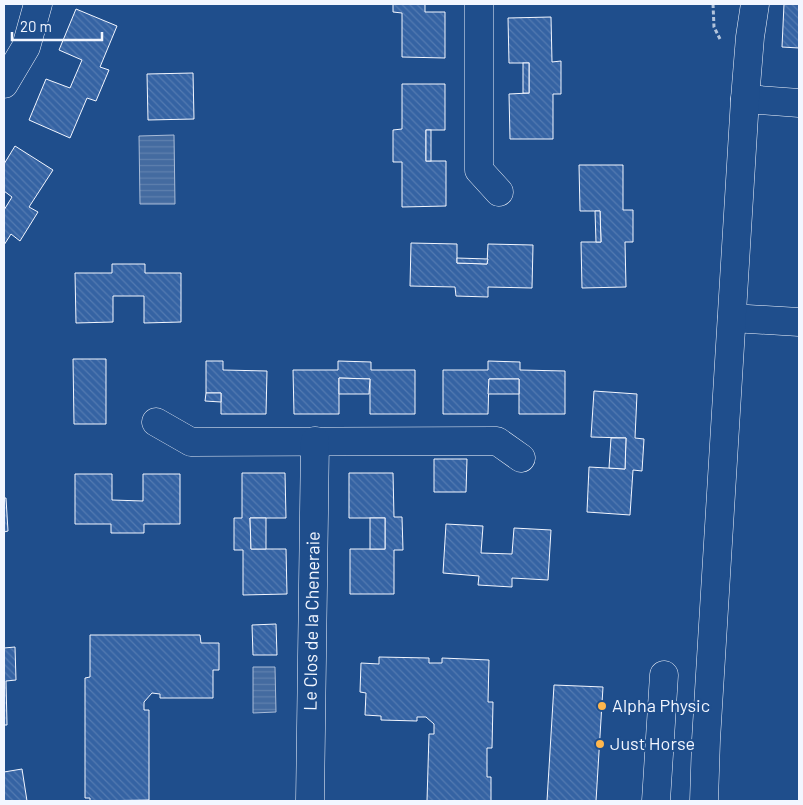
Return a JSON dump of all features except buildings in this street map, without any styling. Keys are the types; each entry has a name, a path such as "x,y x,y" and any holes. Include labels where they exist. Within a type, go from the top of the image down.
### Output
{"lane":[{"path":"4,84 26,47 38,4"},
{"path":"480,4 479,170 500,192"},
{"path":"704,801 706,740 745,99 750,37 755,4"},
{"path":"745,99 799,103"},
{"path":"732,318 799,322"},
{"path":"156,422 191,442 497,441 521,458"},
{"name":"Le Clos de la Cheneraie","path":"310,801 315,441"},
{"path":"656,801 664,676"}],"water":[{"path":"174,135 175,204 140,204 139,136"},
{"path":"253,667 275,667 276,712 253,713"}],"place":[{"name":"Alpha Physic","path":"602,706"},
{"name":"Just Horse","path":"600,744"}]}
